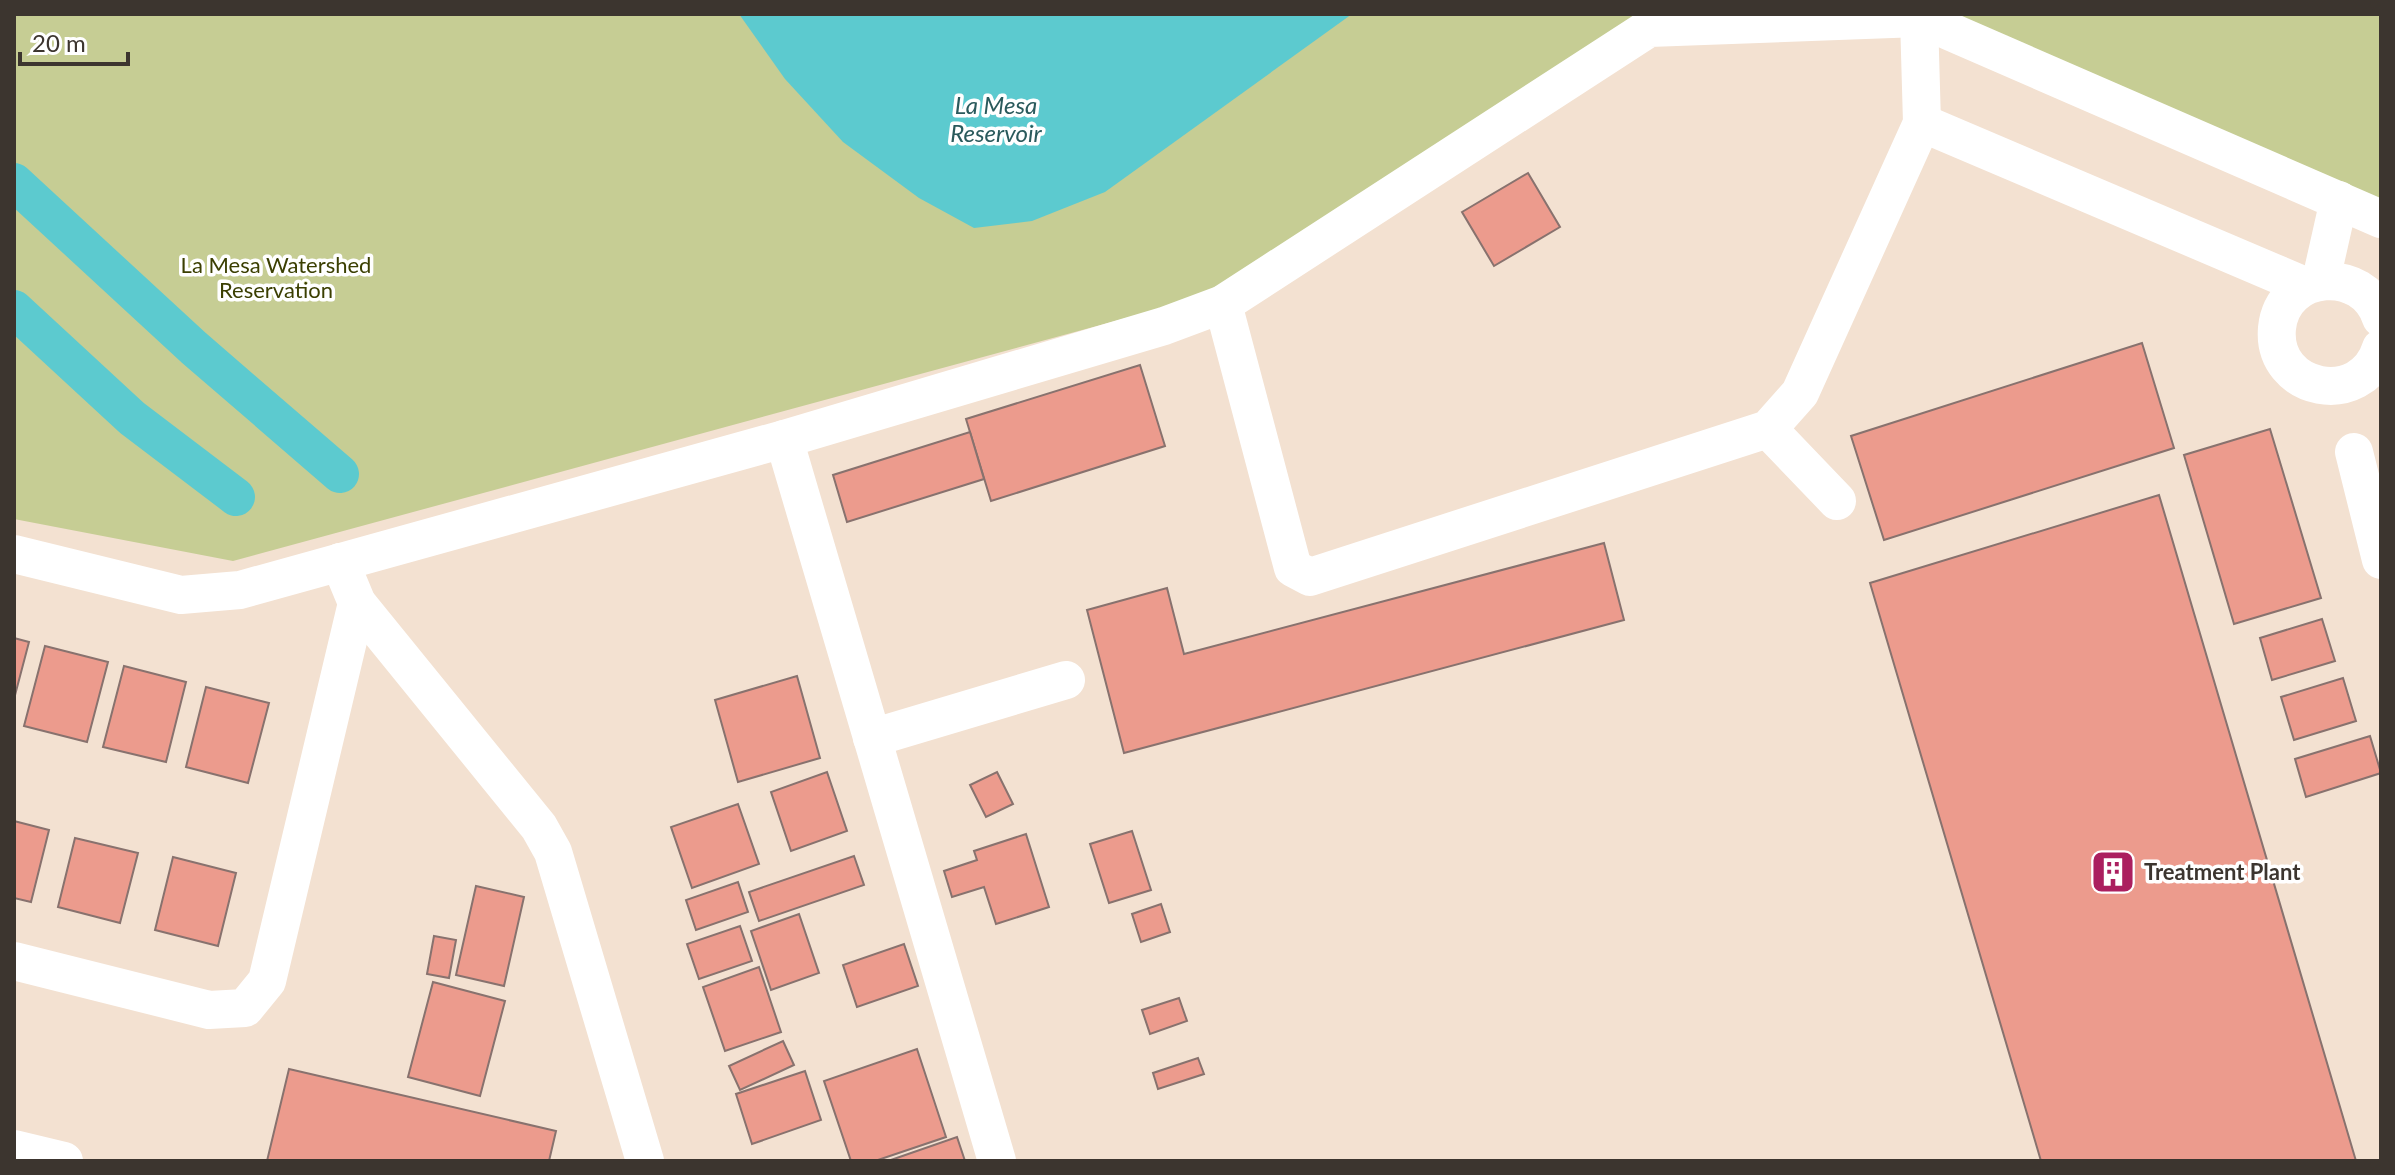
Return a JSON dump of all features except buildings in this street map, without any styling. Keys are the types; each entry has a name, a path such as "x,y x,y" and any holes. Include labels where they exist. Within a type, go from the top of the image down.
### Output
{"street":[{"path":"1223,304 1293,568 1310,577 1768,429 1800,393 1922,123 1919,18"},
{"path":"14,554 181,595 240,590 784,439 1164,326 1223,304 1648,21 1919,18 2381,219"},
{"path":"1922,123 2313,283 2354,285 2368,295 2381,318"},
{"path":"2339,200 2313,283 2291,296 2281,310 2277,344 2293,373 2307,383 2340,387 2369,371 2381,348"},
{"path":"1768,429 1837,501"},
{"path":"784,439 997,1161"},
{"path":"2354,452 2381,560"},
{"path":"340,562 357,603 539,827 553,852 645,1161"},
{"path":"14,961 209,1010 245,1008 267,981 357,603"},
{"path":"872,738 1066,680"},
{"path":"14,1149 64,1161"}],"green space":[{"name":"La Mesa Watershed Reservation","path":"14,14 2381,14 2381,215 1941,16 1648,19 1233,289 233,561 14,519"}],"water":[{"name":"La Mesa Reservoir","path":"739,14 1352,14 1105,192 1032,221 974,228 919,198 843,142 785,79"}],"waterway":[{"path":"14,182 194,348 340,474"},
{"path":"14,309 132,418 236,497"}],"place":[{"name":"Treatment Plant","path":"2113,872"}]}
